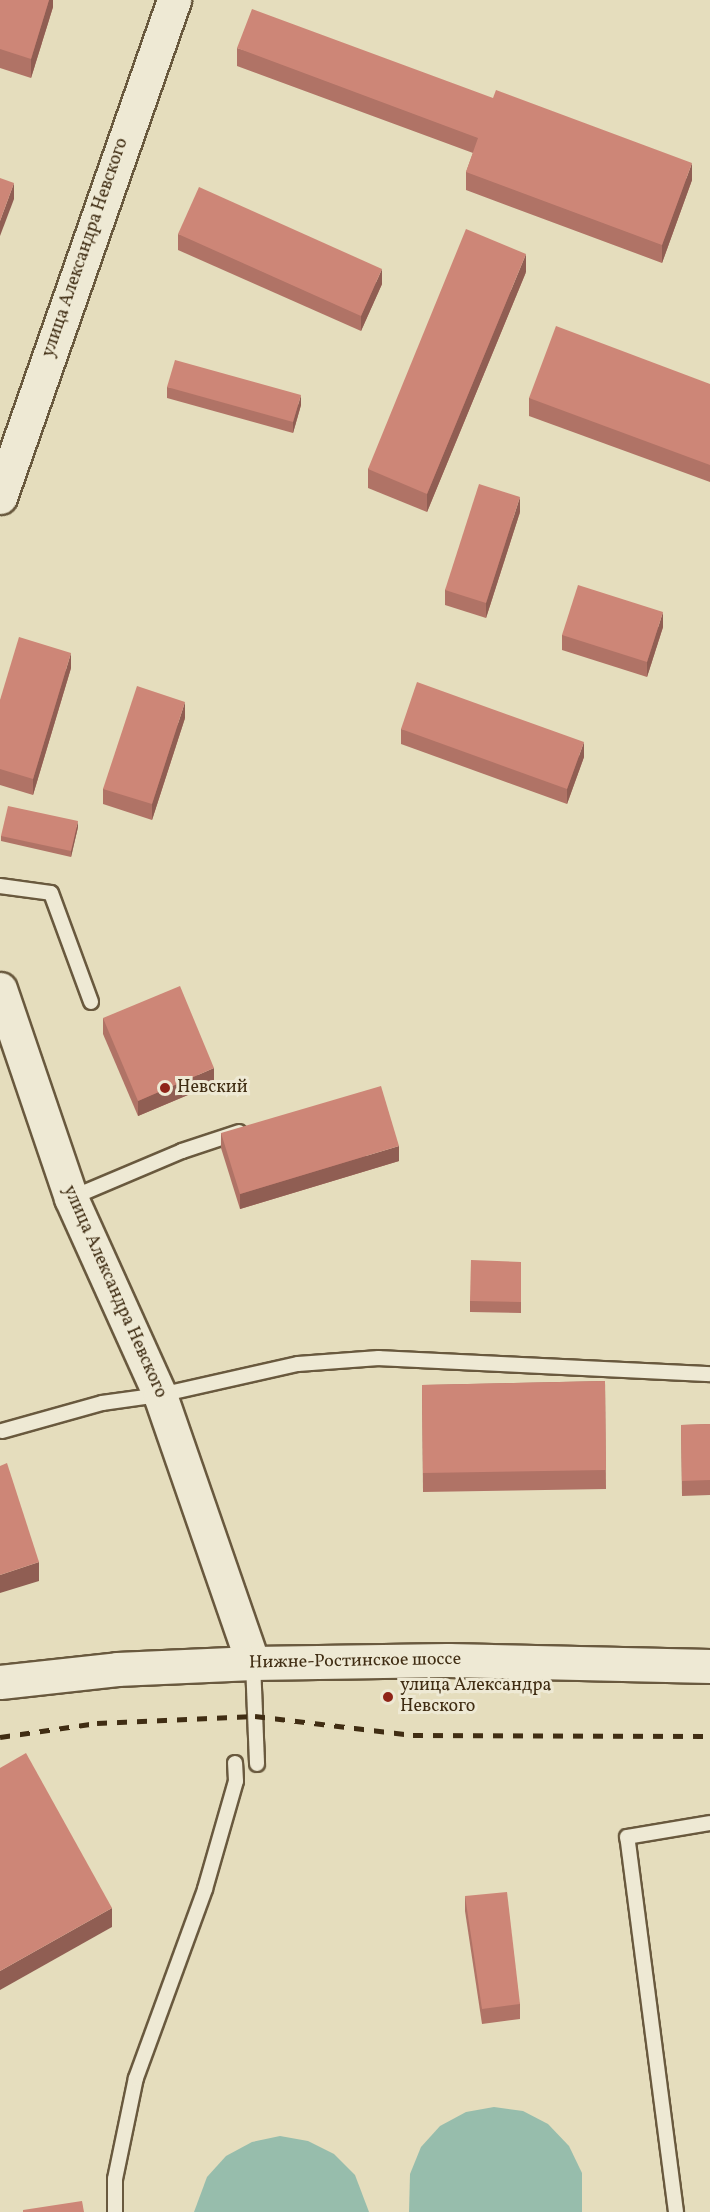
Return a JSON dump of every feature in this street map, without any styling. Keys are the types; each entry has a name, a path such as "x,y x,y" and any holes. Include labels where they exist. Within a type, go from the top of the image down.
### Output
{"street":[{"name":"улица Александра Невского","path":"0,497 174,0"},
{"name":"улица Александра Невского","path":"0,989 71,1198 160,1395 254,1663"},
{"name":"Нижне-Ростинское шоссе","path":"0,1682 117,1669 254,1663 448,1660 710,1666"}],"lane":[{"path":"0,886 51,893 91,1002"},
{"path":"71,1198 182,1151 249,1129"},
{"path":"2,1431 102,1403 160,1395 298,1364 379,1358 710,1374"},
{"path":"254,1663 257,1764"},
{"path":"115,2212 115,2179 136,2078 205,1889 236,1781 235,1763"},
{"path":"676,2212 627,1837 710,1823"}],"shaded area":[{"path":"494,2107 523,2111 548,2124 569,2146 582,2173 582,2212 409,2212 410,2174 421,2147 440,2126 466,2112"},
{"path":"280,2136 308,2141 334,2154 355,2175 369,2212 194,2212 207,2177 226,2156 252,2142"}],"building":[{"path":"0,0 49,0 31,59 0,49"},
{"path":"252,9 493,98 496,90 692,163 662,245 466,172 478,138 237,48"},
{"path":"0,178 14,183 0,221"},
{"path":"199,187 382,269 361,316 178,234"},
{"path":"466,229 526,254 427,494 368,469"},
{"path":"556,326 710,384 710,465 529,398"},
{"path":"175,360 301,395 293,422 167,387"},
{"path":"479,484 520,497 486,603 445,590"},
{"path":"578,585 663,612 647,662 562,635"},
{"path":"19,637 71,653 33,779 0,769 0,700"},
{"path":"417,682 584,742 567,789 401,729"},
{"path":"137,686 185,702 152,804 103,789"},
{"path":"8,806 78,821 71,851 1,836"},
{"path":"180,986 214,1068 138,1101 103,1018"},
{"path":"381,1086 399,1146 240,1194 221,1133"},
{"path":"471,1260 521,1262 521,1302 470,1301"},
{"path":"605,1381 606,1470 423,1473 422,1385"},
{"path":"710,1424 710,1480 682,1481 681,1425"},
{"path":"7,1463 39,1562 0,1575 0,1466"},
{"path":"26,1753 112,1908 0,1971 0,1768"},
{"path":"507,1892 520,2004 482,2009 465,1896"},
{"path":"82,2201 84,2212 23,2212 23,2210"}],"railway":[{"path":"0,1737 97,1723 255,1716 413,1735 710,1736"}],"place":[{"name":"Невский","path":"165,1088"},
{"name":"улица Александра Невского","path":"388,1697"}]}
